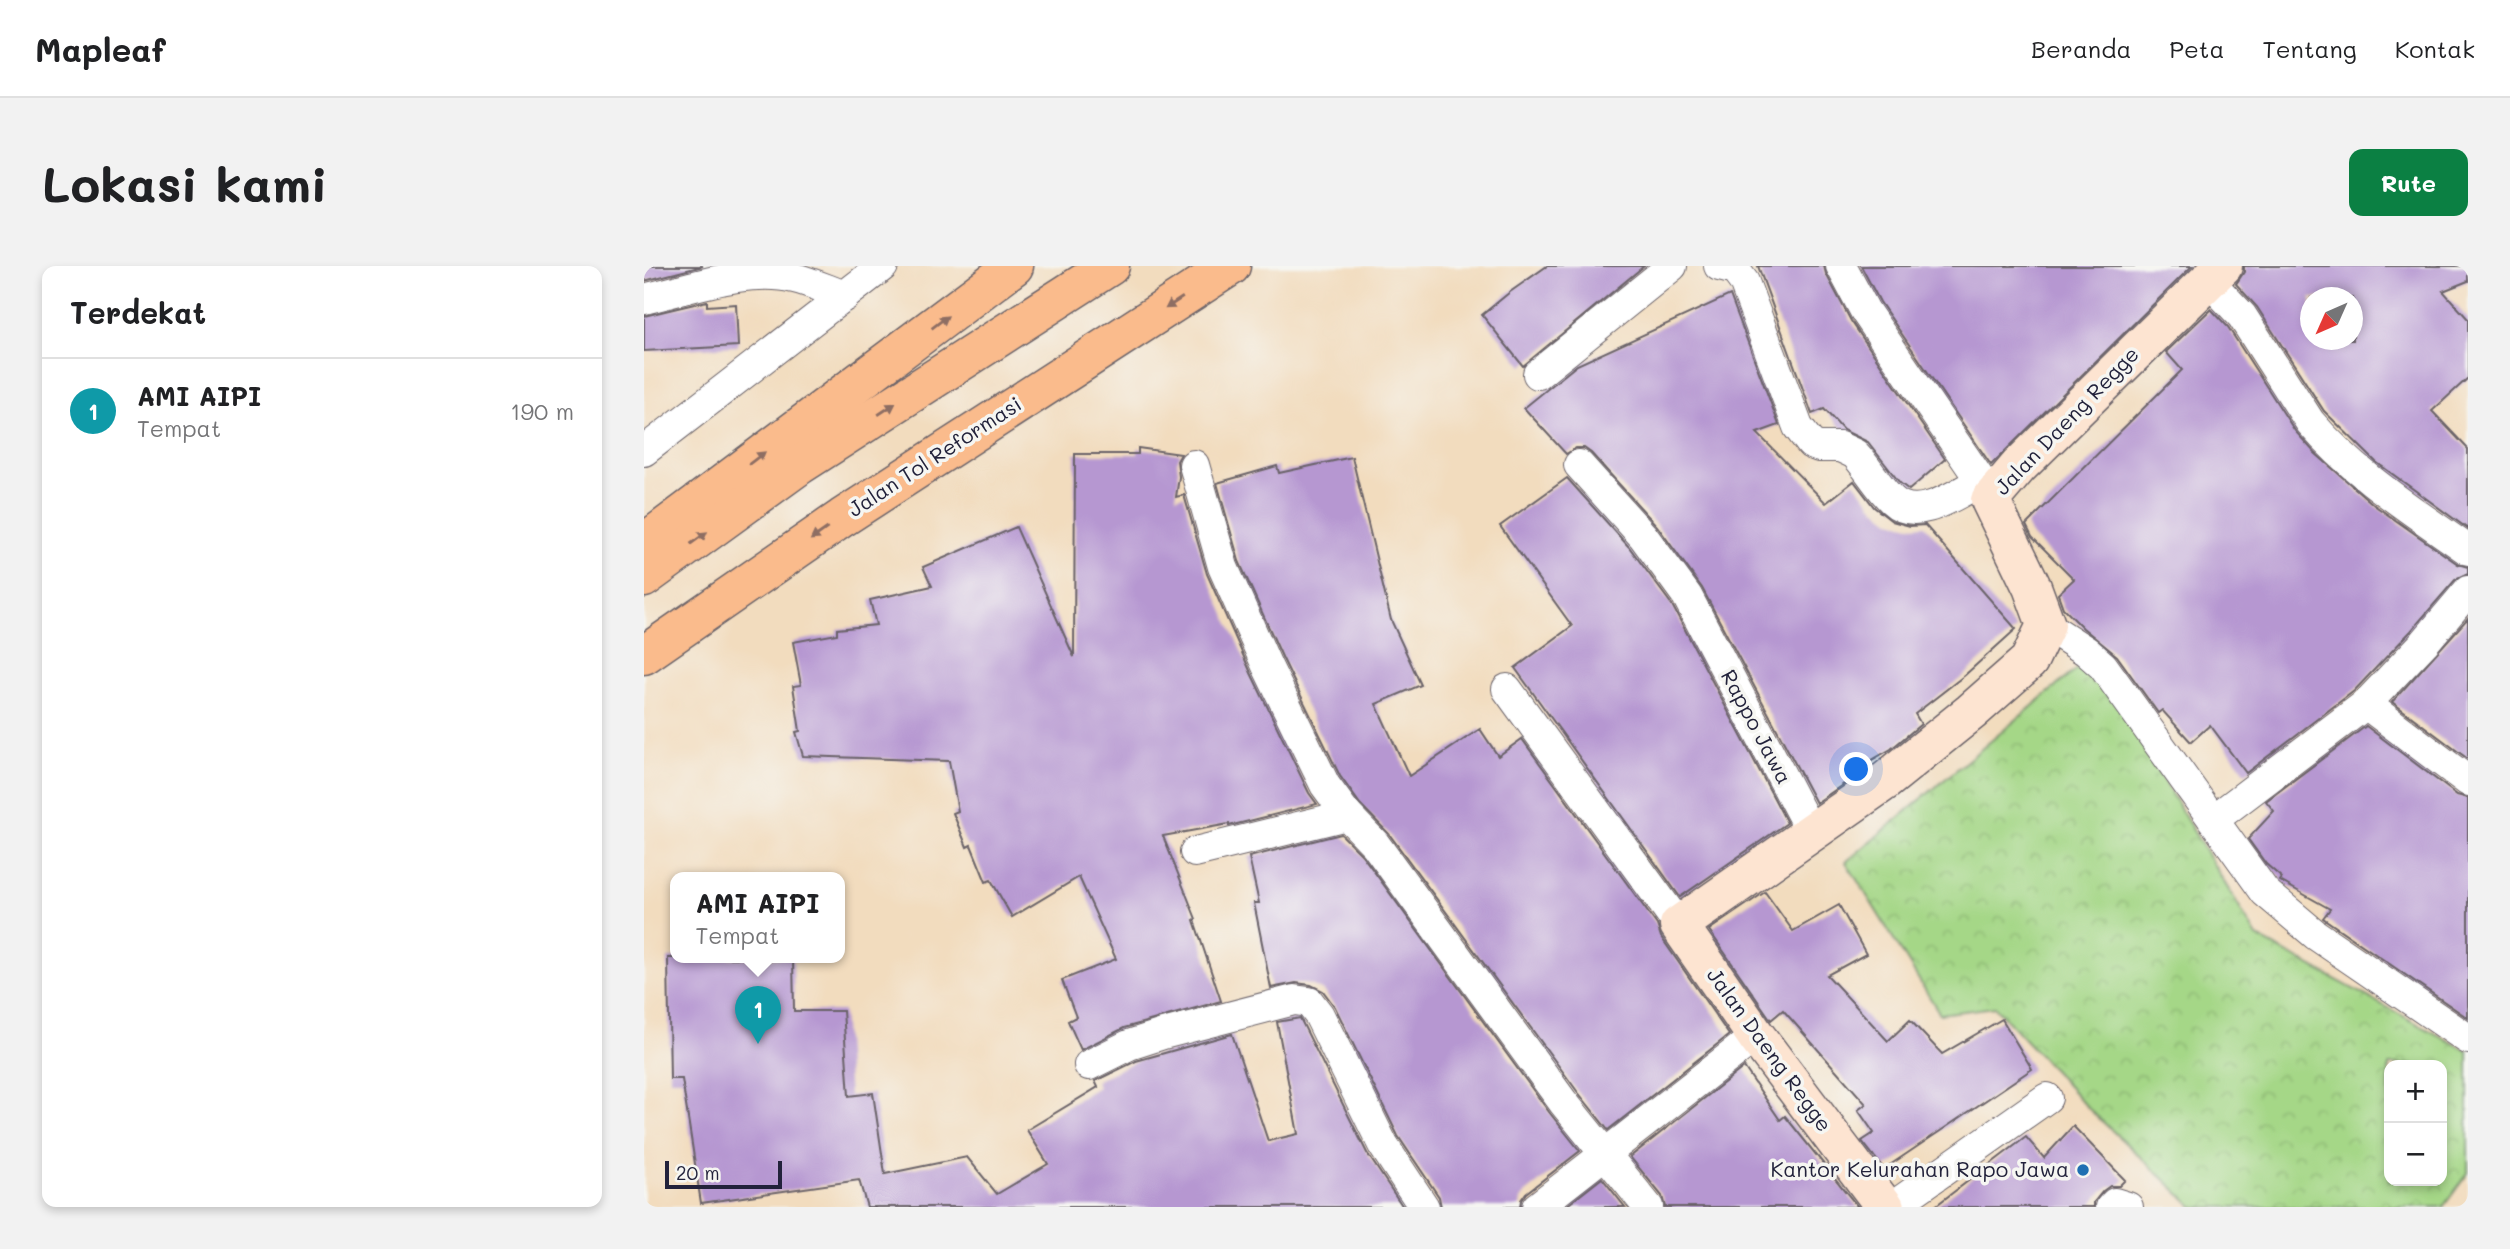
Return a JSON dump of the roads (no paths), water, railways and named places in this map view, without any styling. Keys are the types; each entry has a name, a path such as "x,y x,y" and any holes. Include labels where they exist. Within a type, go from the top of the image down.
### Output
{"highway":[{"path":"644,543 1014,266"},
{"path":"644,578 800,465 1110,266"},
{"name":"Jalan Tol Reformasi","path":"644,655 842,518 1231,266"}],"street":[{"path":"644,451 852,283 883,266"},
{"path":"1538,374 1672,266"},
{"path":"1719,266 1735,270 1744,282 1798,427 1811,444 1847,449 1855,454 1893,501 1902,507 1925,509 1986,490 1865,311 1842,266"},
{"path":"2216,273 2320,435 2387,493 2468,550"},
{"name":"Jalan Daeng Regge","path":"2046,625 2032,587 1986,490 2019,466 2216,273"},
{"path":"644,299 736,277 765,275 852,283"},
{"path":"1194,465 1223,567 1325,785 1347,815 1375,844 1563,1102 1648,1207"},
{"name":"Rappo Jawa","path":"1579,465 1643,536 1687,596 1811,832"},
{"path":"2213,820 2366,704 2424,643 2468,591"},
{"path":"1679,925 1884,782 2029,660 2046,625 2086,651 2103,666 2265,892 2316,935 2468,1039"},
{"name":"Jalan Daeng Regge","path":"1507,690 1679,925 1756,1036 1885,1207"},
{"path":"2366,704 2468,781"},
{"path":"1195,852 1347,815"},
{"path":"1089,1065 1129,1045 1163,1034 1294,1000 1309,1002 1319,1015 1383,1145 1424,1207"},
{"path":"1537,1207 1756,1036"},
{"path":"1892,1207 2047,1098"},
{"path":"2111,1207 2115,1203 2128,1207"}],"place":[{"name":"AMI AIPI","path":"758,1044"},
{"name":"Kantor Kelurahan Rapo Jawa","path":"2083,1170"}]}
